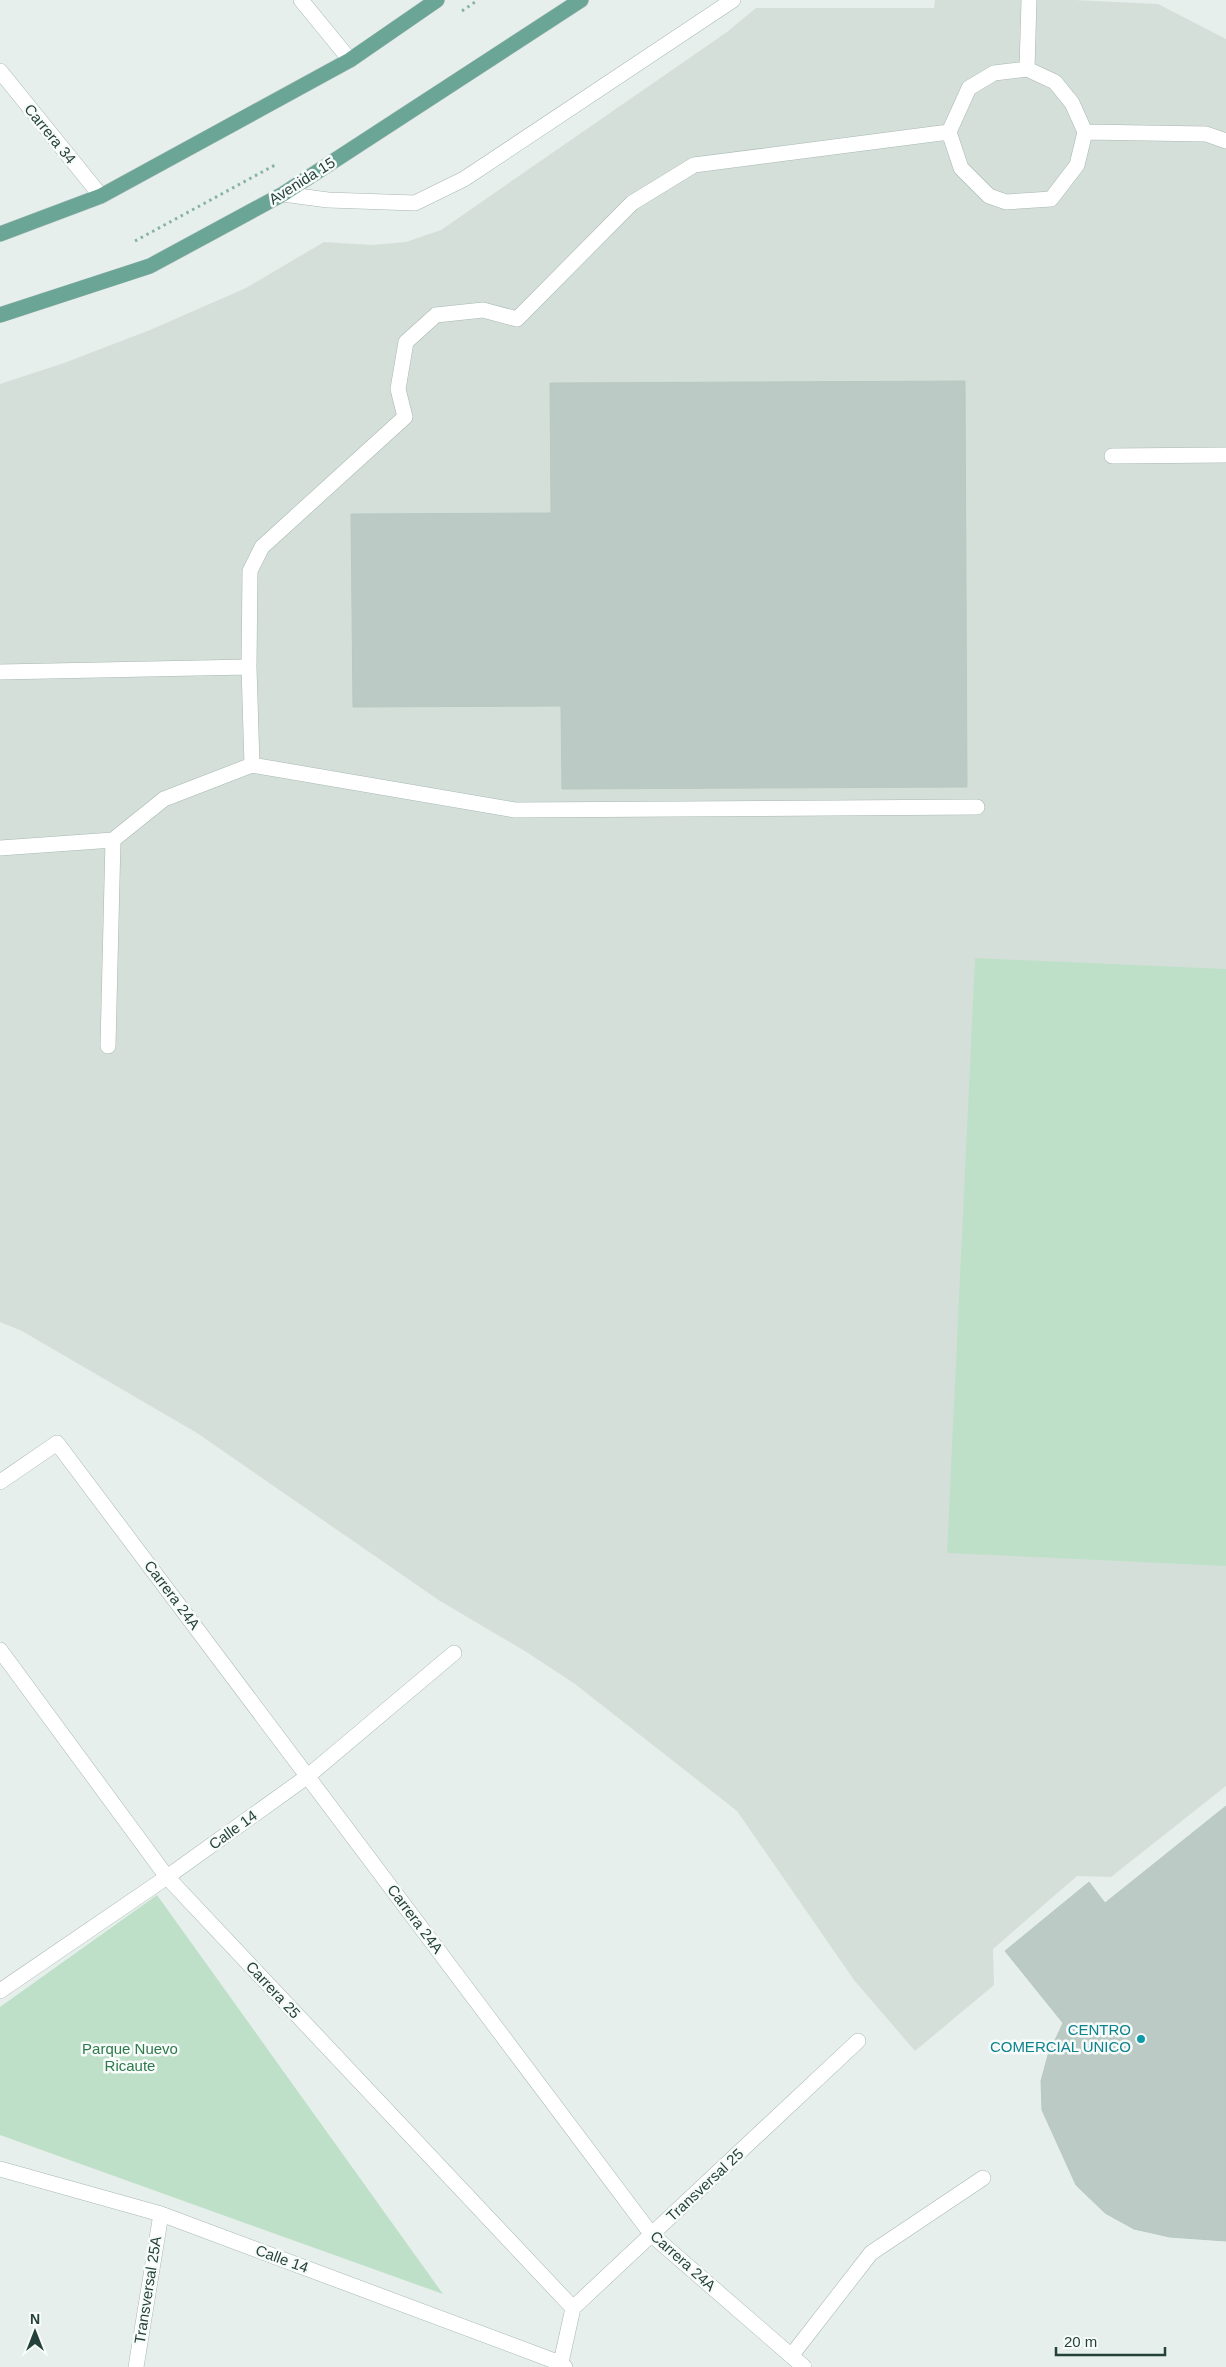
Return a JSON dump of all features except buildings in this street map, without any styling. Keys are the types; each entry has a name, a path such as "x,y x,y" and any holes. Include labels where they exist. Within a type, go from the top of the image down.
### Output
{"main road":[{"path":"0,234 101,196 350,60 437,0"},
{"name":"Avenida 15","path":"0,315 150,266 283,194 581,0"}],"street":[{"path":"301,0 350,60"},
{"path":"283,194 328,200 415,203 464,179 733,0"},
{"path":"1027,69 1029,0"},
{"path":"1027,69 1055,82 1072,104 1085,132 1077,165 1051,198 1006,202 989,196 961,168 949,132 969,88 994,73 1027,69"},
{"name":"Carrera 34","path":"0,71 101,196"},
{"path":"252,765 249,666 250,572 262,547 405,418 398,389 406,342 436,315 483,310 517,319 632,203 694,165 949,132"},
{"path":"1085,132 1206,134 1226,140"},
{"path":"1112,456 1226,455"},
{"path":"0,672 249,666"},
{"path":"0,848 113,840 164,800 252,765 515,810 977,807"},
{"path":"108,1046 113,840"},
{"name":"Carrera 24A","path":"0,1482 57,1443 652,2235 804,2367"},
{"name":"Carrera 25","path":"0,1650 166,1878 573,2308"},
{"name":"Calle 14","path":"0,1991 166,1878 308,1776 454,1653"},
{"name":"Transversal 25","path":"573,2308 858,2040"},
{"name":"Calle 14","path":"0,2169 161,2214 562,2366"},
{"path":"791,2356 871,2253 983,2178"},
{"name":"Transversal 25A","path":"136,2367 161,2214"},
{"path":"562,2366 573,2308"}],"path":[{"path":"132,242 279,162"}],"shaded area":[{"path":"935,0 1074,0 1158,4 1226,39 1226,1786 1111,1877 1077,1876 993,1949 994,1985 915,2051 854,1980 737,1811 575,1684 525,1651 440,1601 197,1433 22,1331 0,1322 0,384 64,363 150,330 246,288 324,242 372,245 406,242 441,230 727,32 756,8 934,8"}],"green space":[{"path":"975,958 1226,969 1226,1566 947,1553"},
{"name":"Parque Nuevo Ricaute","path":"157,1895 443,2294 0,2135 0,2007"}],"place":[{"name":"CENTRO COMERCIAL UNICO","path":"1141,2039"}]}
